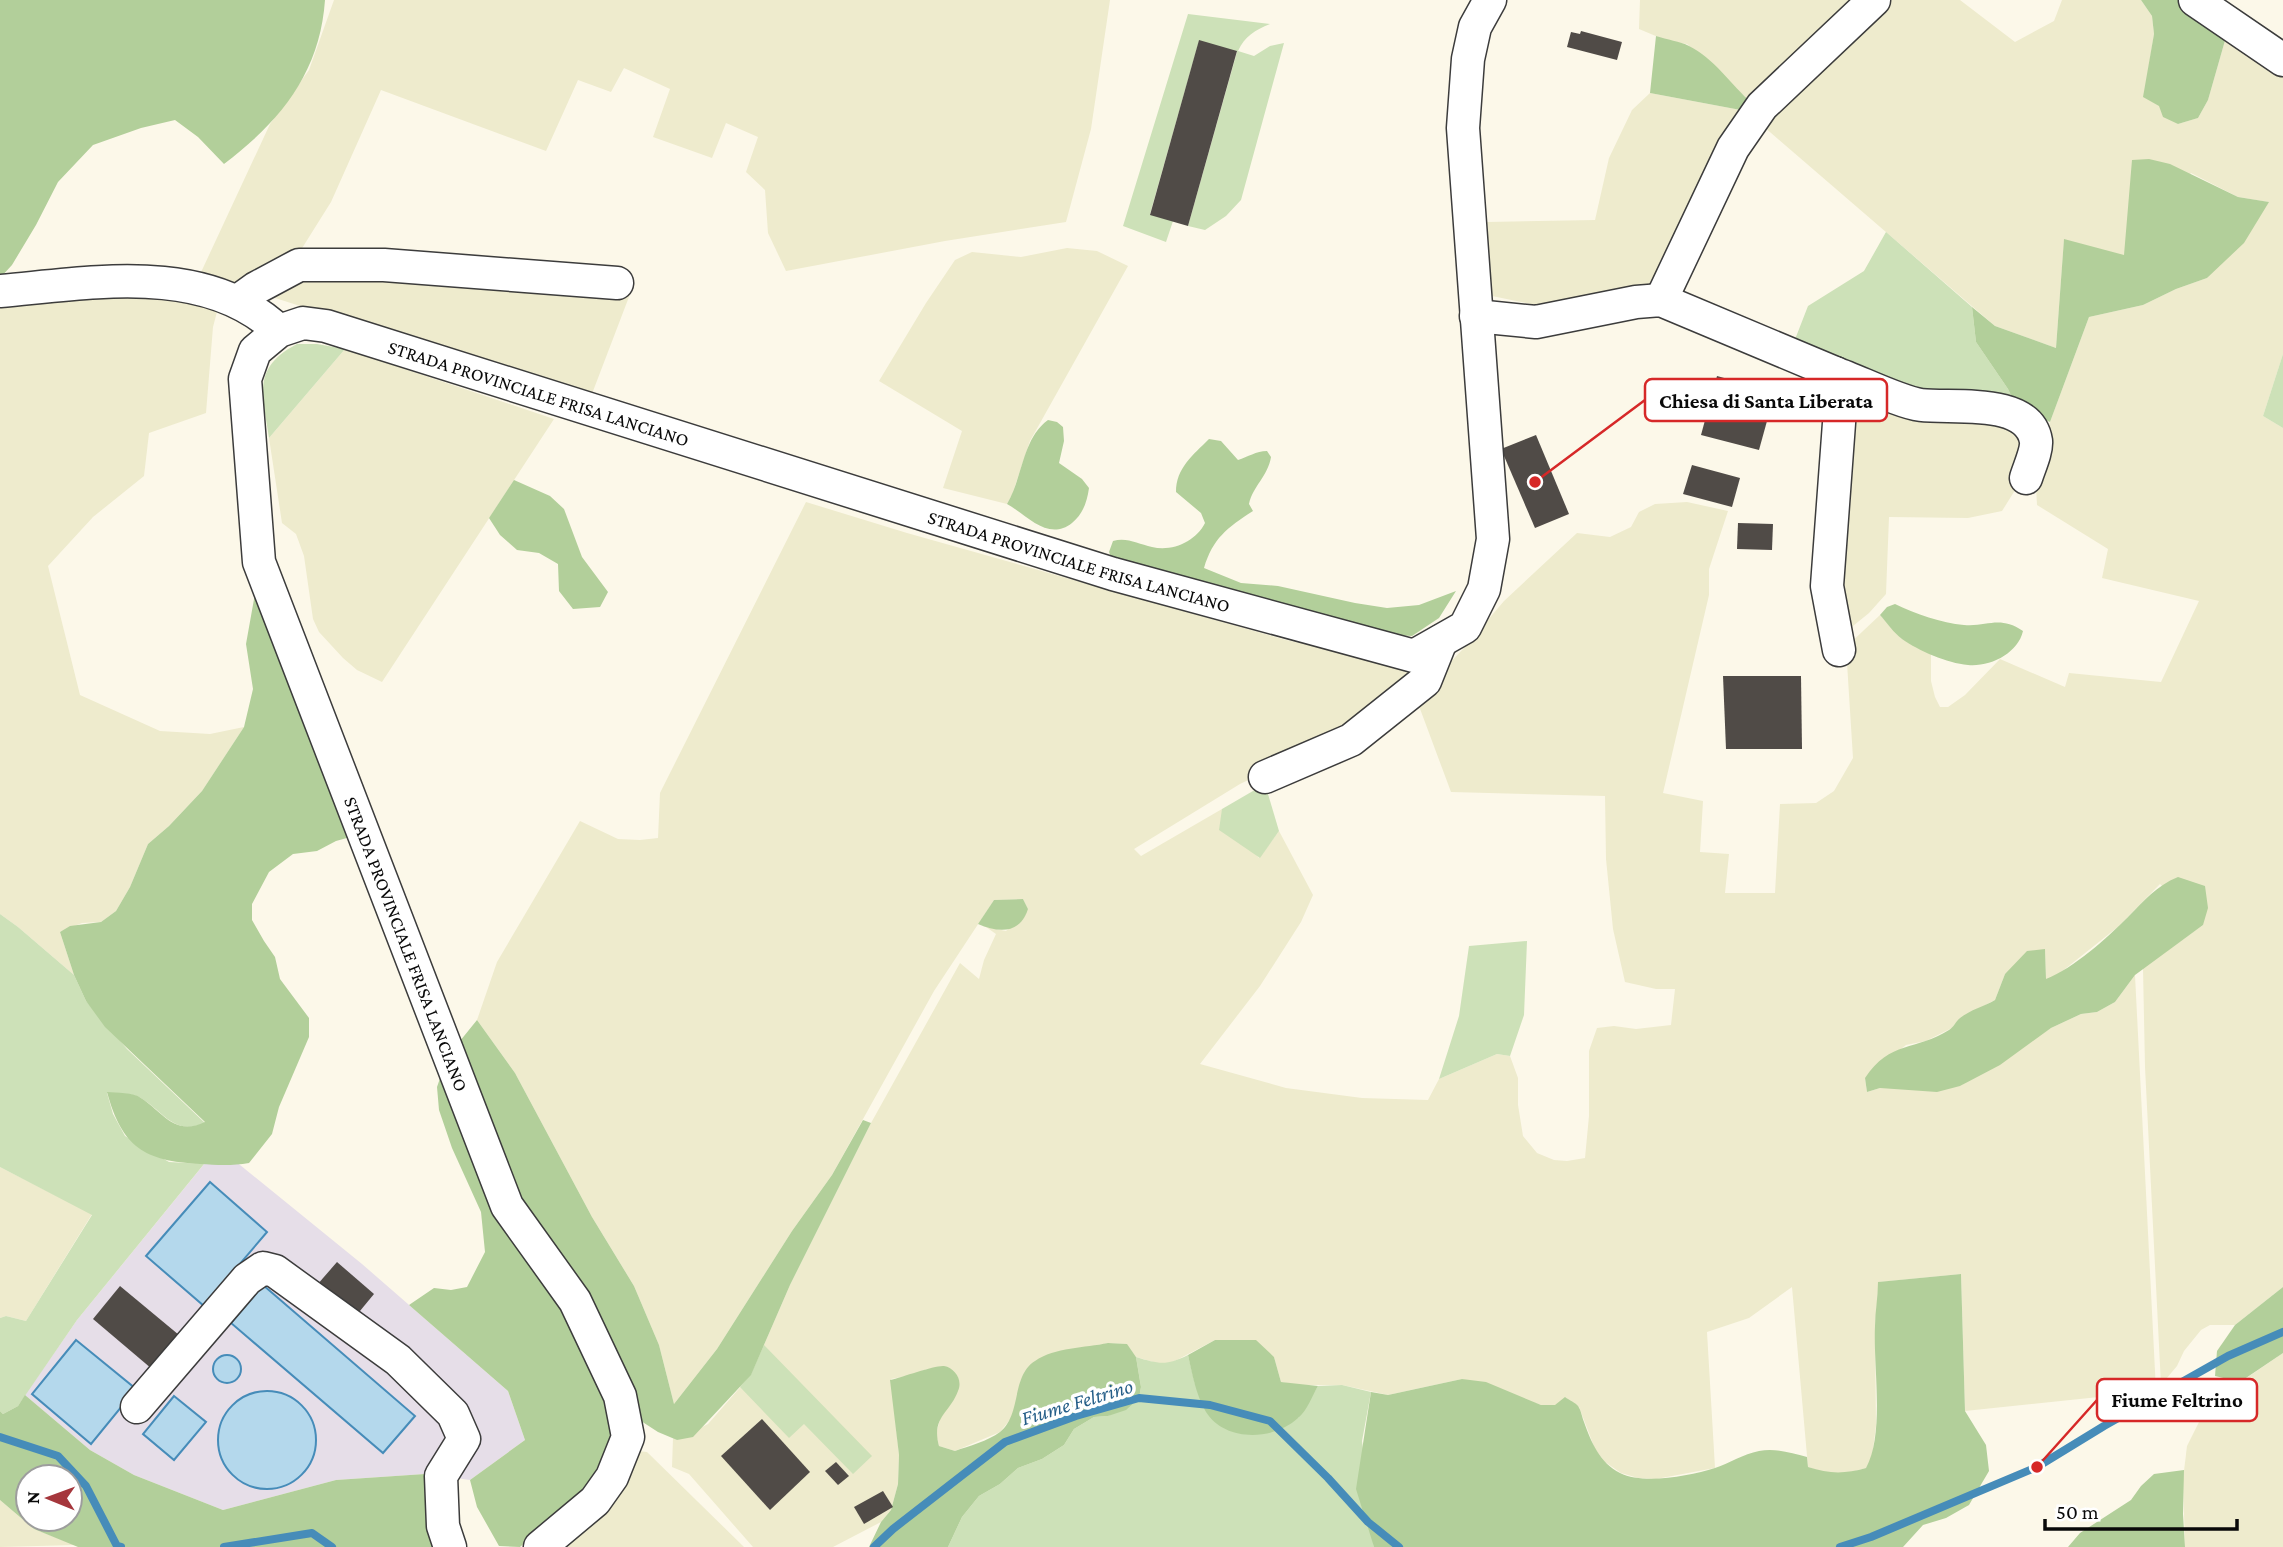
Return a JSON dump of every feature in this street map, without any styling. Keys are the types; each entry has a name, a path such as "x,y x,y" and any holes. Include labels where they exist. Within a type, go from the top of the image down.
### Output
{"street":[{"name":"STRADA PROVINCIALE FRISA LANCIANO","path":"540,1547 596,1501 612,1477 628,1437 620,1396 575,1300 507,1206 259,562 245,379 255,351 279,331 303,323 326,326 1113,574 1414,656 1465,627 1485,589 1493,539 1463,128 1468,59 1475,27 1490,0"},
{"path":"1661,300 1733,148 1762,106 1874,0"},
{"path":"2195,0 2283,60"},
{"path":"238,301 299,265 384,265 617,283"},
{"path":"0,291 128,280 194,288 238,301 262,314 279,331"},
{"path":"1476,316 1536,322 1636,302 1661,300 1919,405 2008,412 2028,422 2036,443 2026,478"},
{"path":"1835,373 1841,396 1827,586 1839,650"},
{"path":"1265,778 1351,740 1425,681 1441,641"},
{"path":"137,1407 247,1279 263,1268 275,1271 398,1360 453,1414 464,1439 441,1476 443,1526 450,1547"}],"shaded area":[{"path":"334,0 1110,0 1091,129 1066,222 945,241 786,271 768,233 765,190 746,172 758,137 726,123 712,158 653,137 670,89 624,68 611,92 578,80 546,151 381,90 331,202 294,261 252,284 196,283 270,124 309,70"},
{"path":"1640,0 1866,0 1752,103 1687,44 1670,42 1639,29"},
{"path":"1892,0 1960,0 2015,42 2054,21 2062,0 2141,0 2152,16 2154,34 2144,97 2160,106 2178,124 2198,118 2208,100 2226,37 2283,70 2283,354 2263,416 2283,428 2283,1287 2235,1325 2210,1325 2201,1330 2161,1385 2145,1067 2143,968 2203,925 2160,884 2119,926 2060,973 2046,980 2045,950 2005,974 1995,1000 1960,1018 1952,1028 1926,1041 1906,1045 1865,1078 1867,1092 1880,1088 1960,1086 2051,1028 2081,1014 2097,1012 2115,1002 2135,975 2156,1391 1965,1411 1961,1274 1879,1282 1875,1325 1876,1426 1872,1457 1866,1468 1848,1473 1825,1473 1808,1467 1792,1287 1749,1318 1707,1332 1715,1468 1656,1479 1621,1473 1605,1462 1595,1449 1579,1407 1541,1405 1462,1379 1388,1395 1342,1385 1298,1385 1281,1382 1274,1357 1215,1340 1173,1362 1160,1364 1136,1357 1126,1344 1108,1343 1090,1347 1021,1380 1013,1416 1000,1432 955,1451 939,1446 936,1434 948,1405 927,1369 891,1379 899,1455 898,1484 891,1510 881,1522 833,1547 753,1547 689,1474 672,1467 673,1438 677,1440 708,1424 751,1375 790,1285 871,1123 960,963 979,979 996,934 986,927 1006,931 1028,909 1023,899 994,900 934,991 832,1175 792,1231 717,1349 674,1404 659,1345 634,1286 592,1217 515,1073 477,1020 497,962 580,821 618,839 658,838 660,793 806,502 1286,640 1414,667 1414,675 1331,740 1240,784 1134,849 1141,856 1222,809 1223,816 1259,858 1279,831 1313,895 1301,922 1260,986 1200,1064 1286,1088 1362,1098 1428,1100 1439,1079 1497,1054 1510,1056 1518,1078 1518,1105 1523,1136 1537,1153 1554,1160 1585,1158 1589,1116 1589,1051 1597,1028 1614,1026 1636,1029 1671,1025 1675,989 1656,989 1625,982 1613,929 1606,859 1605,796 1451,792 1416,698 1504,601 1577,533 1610,537 1631,527 1639,512 1655,504 1687,502 1728,511 1709,569 1709,595 1663,793 1703,801 1700,852 1729,854 1725,893 1775,893 1780,804 1816,803 1834,791 1853,758 1846,647 1880,615 1901,638 1931,654 1931,681 1940,707 1948,707 1965,695 2000,659 2065,687 2069,673 2161,682 2199,601 2102,578 2108,549 2037,505 2036,486 2050,422 2089,317 2143,305 2207,278 2268,202 2238,197 2191,173 2124,256 2064,240 2056,348 1995,326 1756,120"},
{"path":"1650,93 1746,111 1662,281 1641,292 1570,304 1531,304 1492,296 1487,222 1595,220 1609,158 1632,110"},
{"path":"1067,248 1097,251 1128,266 1030,441 1012,495 1007,504 943,488 962,431 879,381 955,260 972,252 1021,257"},
{"path":"290,277 632,289 590,399 272,297"},
{"path":"160,290 219,304 213,327 206,413 149,433 144,476 93,517 48,566 80,695 160,731 210,734 244,727 202,791 148,844 130,887 116,911 101,922 82,923 60,932 74,975 0,914 0,307 40,300"},
{"path":"345,349 554,419 382,682 357,670 319,632 313,619 304,556 296,534 282,523 269,438"},
{"path":"1848,388 2022,424 2022,479 2002,511 1968,518 1889,517 1886,594 1869,613 1843,634 1833,593"},
{"path":"218,1147 362,1264 508,1391 525,1440 470,1480 425,1474 336,1480 223,1510 134,1475 90,1450 25,1395 77,1320"},
{"path":"0,1167 92,1214 26,1321 6,1316 0,1318"},
{"path":"2283,1353 2283,1547 2185,1547 2183,1479 2187,1446 2203,1414 2232,1388"},
{"path":"638,1451 647,1452 744,1547 562,1547"},
{"path":"0,1500 14,1512 14,1533 44,1533 75,1545 0,1547"}],"green space":[{"path":"0,0 325,0 322,26 306,72 280,112 244,148 224,164 198,137 175,120 141,128 93,145 58,182 12,265 0,278"},
{"path":"2141,0 2178,0 2226,37 2208,100 2198,118 2178,124 2163,117 2159,106 2143,97 2154,34 2152,16"},
{"path":"1188,14 1270,24 1251,34 1238,51 1254,56 1270,46 1284,43 1241,200 1226,216 1205,230 1188,226 1237,52 1199,41 1150,214 1173,221 1166,242 1123,226"},
{"path":"1656,36 1685,44 1706,57 1752,103 1746,111 1650,93"},
{"path":"2149,159 2170,164 2238,197 2269,202 2244,243 2207,278 2143,305 2089,317 2050,422 2017,408 2008,389 1976,342 1972,307 1995,326 2056,348 2064,239 2124,255 2132,160"},
{"path":"1886,232 1972,307 1976,342 2008,389 2017,408 1909,398 1794,342 1808,306 1864,271"},
{"path":"297,344 345,349 269,438 263,396 266,373 282,353"},
{"path":"2283,354 2283,428 2263,416"},
{"path":"1048,420 1063,427 1064,441 1059,463 1082,479 1089,488 1086,503 1079,516 1072,523 1055,530 1038,525 1007,504 1033,437"},
{"path":"1209,439 1221,441 1238,460 1263,451 1267,451 1271,457 1249,504 1253,511 1222,535 1204,568 1241,583 1278,586 1387,608 1419,605 1456,591 1439,618 1412,636 1381,634 1113,562 1109,552 1113,541 1128,540 1152,547 1168,548 1190,540 1201,529 1205,523 1201,513 1176,492 1182,469"},
{"path":"514,480 550,496 564,509 582,557 608,592 600,607 573,609 559,591 558,564 539,553 517,550 500,535 489,518"},
{"path":"256,588 354,836 336,841 317,851 293,854 269,872 252,904 252,920 275,957 280,979 309,1018 309,1037 279,1107 272,1134 249,1163 224,1165 181,1162 164,1159 138,1148 120,1126 107,1092 138,1096 177,1124 194,1126 205,1122 105,1027 86,1001 60,932 70,926 101,922 116,911 130,887 148,844 202,791 244,727 253,689 246,644"},
{"path":"1895,604 1946,622 1964,625 2000,623 2023,631 2016,646 2002,657 1986,664 1960,664 1925,652 1899,637 1880,615 1887,607"},
{"path":"1265,784 1279,831 1260,858 1219,830 1222,809"},
{"path":"2178,877 2205,886 2208,908 2203,925 2135,975 2115,1002 2097,1012 2081,1014 2051,1028 2000,1065 1960,1086 1937,1092 1880,1088 1867,1092 1865,1078 1884,1057 1937,1037 1951,1029 1964,1015 1995,1000 2005,974 2027,951 2045,949 2046,979 2057,974 2100,943 2157,889"},
{"path":"1023,899 1028,909 1020,923 1014,927 1001,930 978,924 994,900"},
{"path":"0,914 74,975 86,1001 127,1049 205,1123 185,1127 170,1121 138,1096 107,1093 113,1114 125,1136 169,1162 204,1164 77,1320 18,1406 3,1414 0,1411 0,1318 6,1316 26,1321 92,1215 0,1167"},
{"path":"1527,941 1524,1015 1510,1056 1497,1054 1439,1079 1459,1016 1469,946"},
{"path":"477,1020 515,1073 592,1217 634,1286 659,1345 674,1404 717,1349 792,1231 832,1175 863,1120 871,1123 790,1285 751,1375 693,1437 677,1440 641,1421 537,1224 514,1187 460,1041"},
{"path":"447,1058 609,1386 616,1430 588,1486 520,1547 499,1546 477,1507 470,1480 525,1440 508,1391 409,1305 434,1288 451,1290 467,1287 485,1252 481,1212 452,1148 439,1110 437,1087"},
{"path":"1961,1274 1965,1411 1986,1445 1989,1471 1969,1505 1946,1518 1923,1525 1903,1547 1374,1547 1356,1489 1371,1392 1388,1395 1462,1379 1486,1382 1541,1405 1555,1405 1565,1397 1579,1408 1593,1444 1602,1458 1613,1469 1630,1477 1654,1479 1693,1474 1765,1450 1807,1457 1808,1467 1823,1471 1858,1470 1866,1468 1872,1454 1877,1419 1875,1326 1878,1282"},
{"path":"2283,1287 2283,1353 2240,1382 2215,1376 2217,1351 2235,1325"},
{"path":"1215,1340 1256,1340 1274,1357 1281,1382 1318,1386 1301,1415 1288,1426 1263,1434 1237,1433 1214,1422 1200,1398 1188,1355"},
{"path":"1108,1343 1127,1344 1136,1357 1141,1387 1139,1398 1126,1410 1094,1417 1074,1429 1064,1445 1042,1459 1018,1468 1000,1484 979,1496 962,1517 948,1547 869,1547 881,1522 891,1510 898,1484 899,1455 890,1380 940,1366 955,1372 959,1387 939,1422 937,1436 939,1446 955,1451 1000,1432 1011,1415 1023,1376 1035,1361 1061,1350"},
{"path":"764,1345 872,1456 853,1474 804,1424 789,1438 740,1387 751,1374"},
{"path":"1188,1355 1195,1384 1298,1418 1318,1386 1342,1385 1371,1392 1362,1441 1374,1547 948,1547 962,1517 979,1496 1000,1484 1018,1468 1042,1459 1064,1445 1074,1429 1094,1417 1108,1416 1139,1398 1141,1387 1136,1357 1162,1363"},
{"path":"25,1395 90,1450 134,1475 223,1510 336,1480 425,1474 439,1547 78,1547 44,1533 84,1533 84,1463 14,1463 14,1512 0,1500 0,1411 3,1414 18,1406"},
{"path":"2184,1470 2185,1547 2068,1547 2080,1533 2131,1500 2154,1474"}],"water":[{"path":"210,1182 267,1232 204,1306 146,1256"},
{"path":"263,1285 415,1416 383,1453 231,1323"},
{"path":"76,1340 136,1389 91,1444 32,1394"},
{"path":"227,1355 237,1359 241,1369 237,1379 227,1383 217,1379 213,1369 217,1359"},
{"path":"267,1391 294,1399 308,1413 316,1440 308,1467 294,1481 267,1489 240,1481 226,1467 218,1440 226,1413 240,1399"},
{"path":"174,1396 206,1422 174,1460 143,1434"}],"building":[{"path":"1581,31 1622,42 1617,60 1567,47 1571,32 1580,34"},
{"path":"1199,40 1237,51 1188,226 1150,215"},
{"path":"1717,376 1775,392 1759,450 1701,435"},
{"path":"1536,435 1569,514 1535,528 1501,449"},
{"path":"1692,465 1740,478 1732,507 1683,494"},
{"path":"1738,523 1773,524 1772,550 1737,549"},
{"path":"1723,676 1801,676 1802,749 1726,749"},
{"path":"337,1262 374,1294 355,1317 317,1285"},
{"path":"120,1286 179,1335 152,1369 93,1319"},
{"path":"762,1419 810,1472 770,1510 721,1456"},
{"path":"836,1462 849,1476 838,1485 825,1471"},
{"path":"883,1491 893,1507 864,1524 854,1507"}],"waterway":[{"name":"Fiume Feltrino","path":"1840,1547 1871,1537 2037,1467 2228,1356 2283,1332"},
{"name":"Fiume Feltrino","path":"874,1547 893,1529 1005,1442 1076,1416 1139,1398 1210,1405 1270,1421 1368,1522 1399,1547"},
{"name":"Fiume Feltrino","path":"0,1437 58,1456 86,1486 117,1546 121,1547"},
{"name":"Fiume Feltrino","path":"224,1547 312,1533 332,1547"}],"place":[{"name":"Chiesa di Santa Liberata","path":"1535,482"},
{"name":"Fiume Feltrino","path":"2037,1467"}]}
